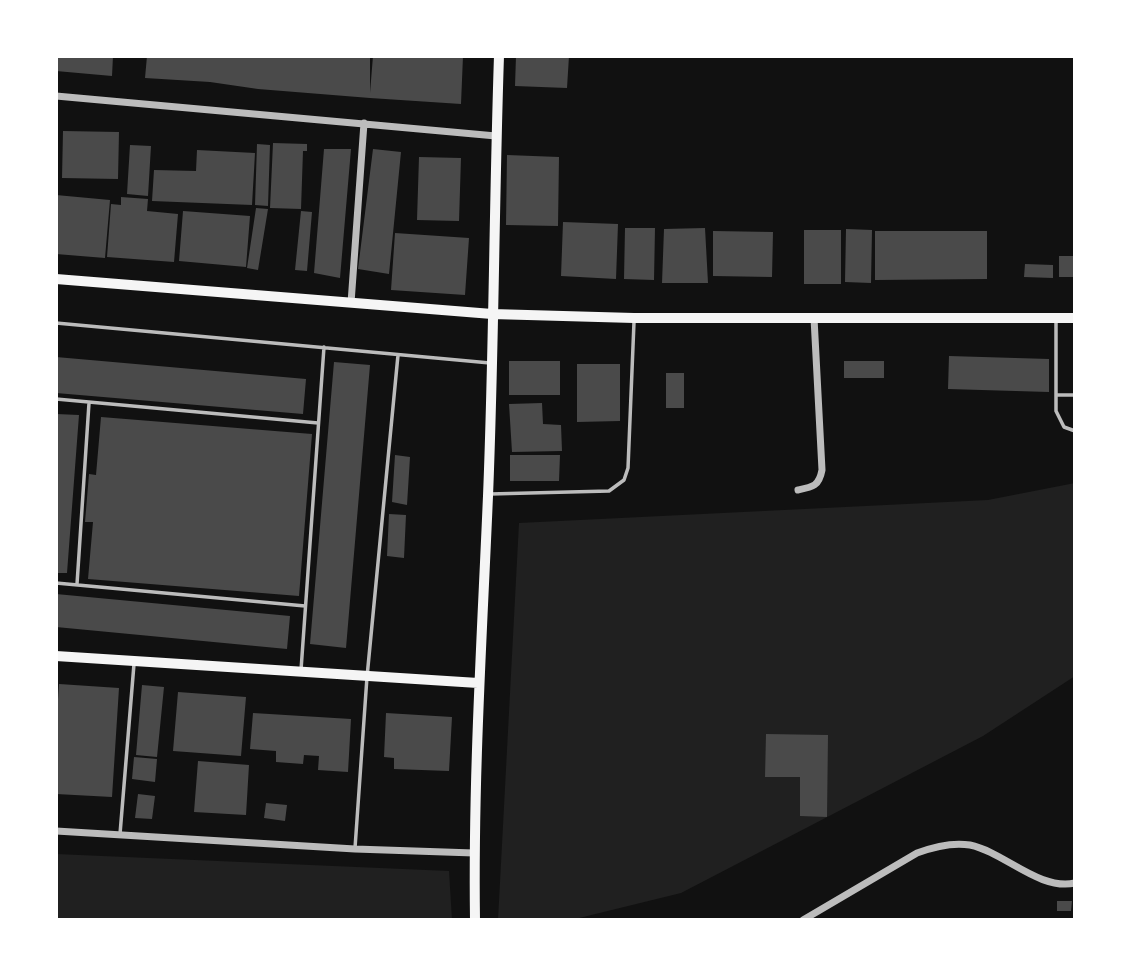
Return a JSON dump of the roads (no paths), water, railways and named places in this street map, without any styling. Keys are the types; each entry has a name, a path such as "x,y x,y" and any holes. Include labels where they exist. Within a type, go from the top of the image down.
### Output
{"main road":[{"path":"475,920 478,682 488,494 499,56"},
{"path":"56,279 492,314 1075,318"},
{"path":"56,656 478,682"}],"street":[{"path":"56,96 496,136"},
{"path":"351,303 364,124"},
{"path":"798,490 815,486 820,480 821,470 814,317"},
{"path":"56,831 355,849 474,853"},
{"path":"803,920 917,853 936,846 969,845 1060,886 1075,883"}],"lane":[{"path":"488,494 609,491 624,480 628,468 634,317"},
{"path":"1056,318 1057,418 1064,427 1075,431"},
{"path":"56,323 491,363"},
{"path":"300,672 324,347"},
{"path":"355,849 367,677 398,355"},
{"path":"1056,395 1075,395"},
{"path":"56,399 318,423"},
{"path":"77,584 89,403"},
{"path":"56,583 306,606"},
{"path":"120,836 135,661"}]}
